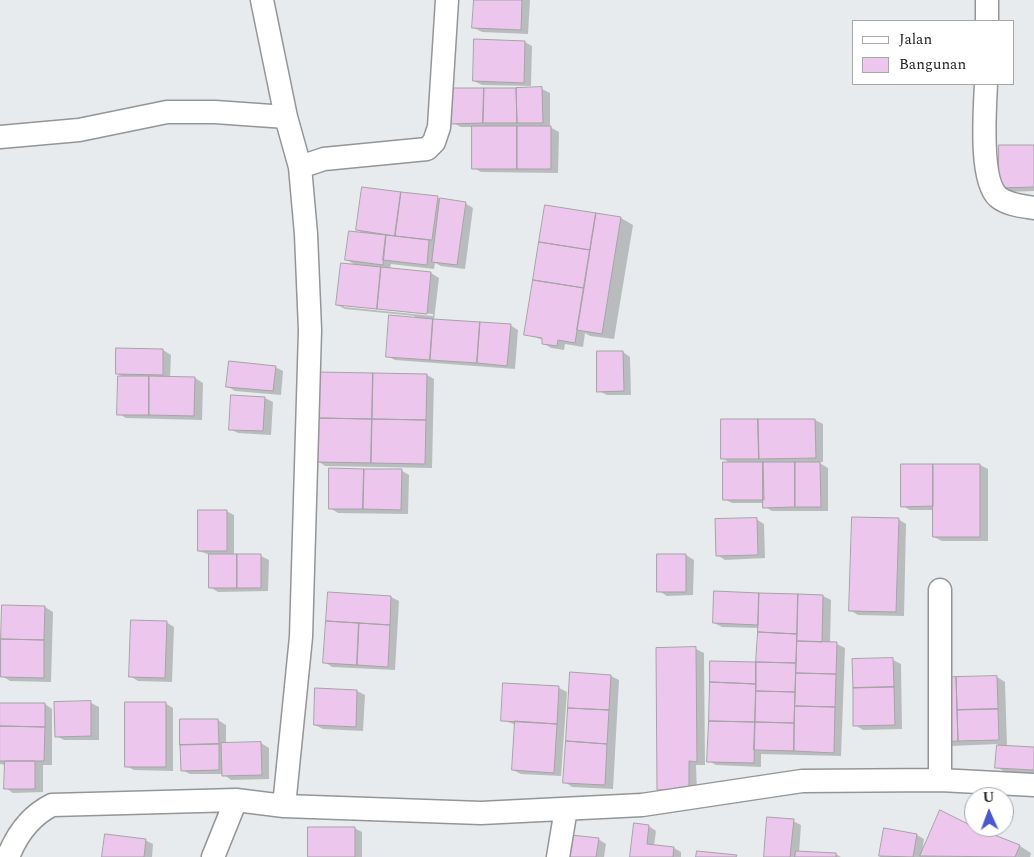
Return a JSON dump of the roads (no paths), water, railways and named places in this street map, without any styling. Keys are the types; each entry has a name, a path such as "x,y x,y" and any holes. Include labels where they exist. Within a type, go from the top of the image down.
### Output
{"street":[{"path":"262,0 286,117 300,166 306,234 310,330 301,637 284,806"},
{"path":"300,166 342,156 420,151 427,149 434,142 439,128 448,0"},
{"path":"987,20 988,0"},
{"path":"986,85 985,163 988,178 997,196 1016,206 1034,208"},
{"path":"0,137 79,130 168,112 215,112 286,117"},
{"path":"940,590 940,780"},
{"path":"8,857 28,822 36,813 52,805 236,800 284,806 481,813 642,805 802,781 940,780 1034,785"},
{"path":"213,857 236,800"},
{"path":"558,857 566,809"}]}
